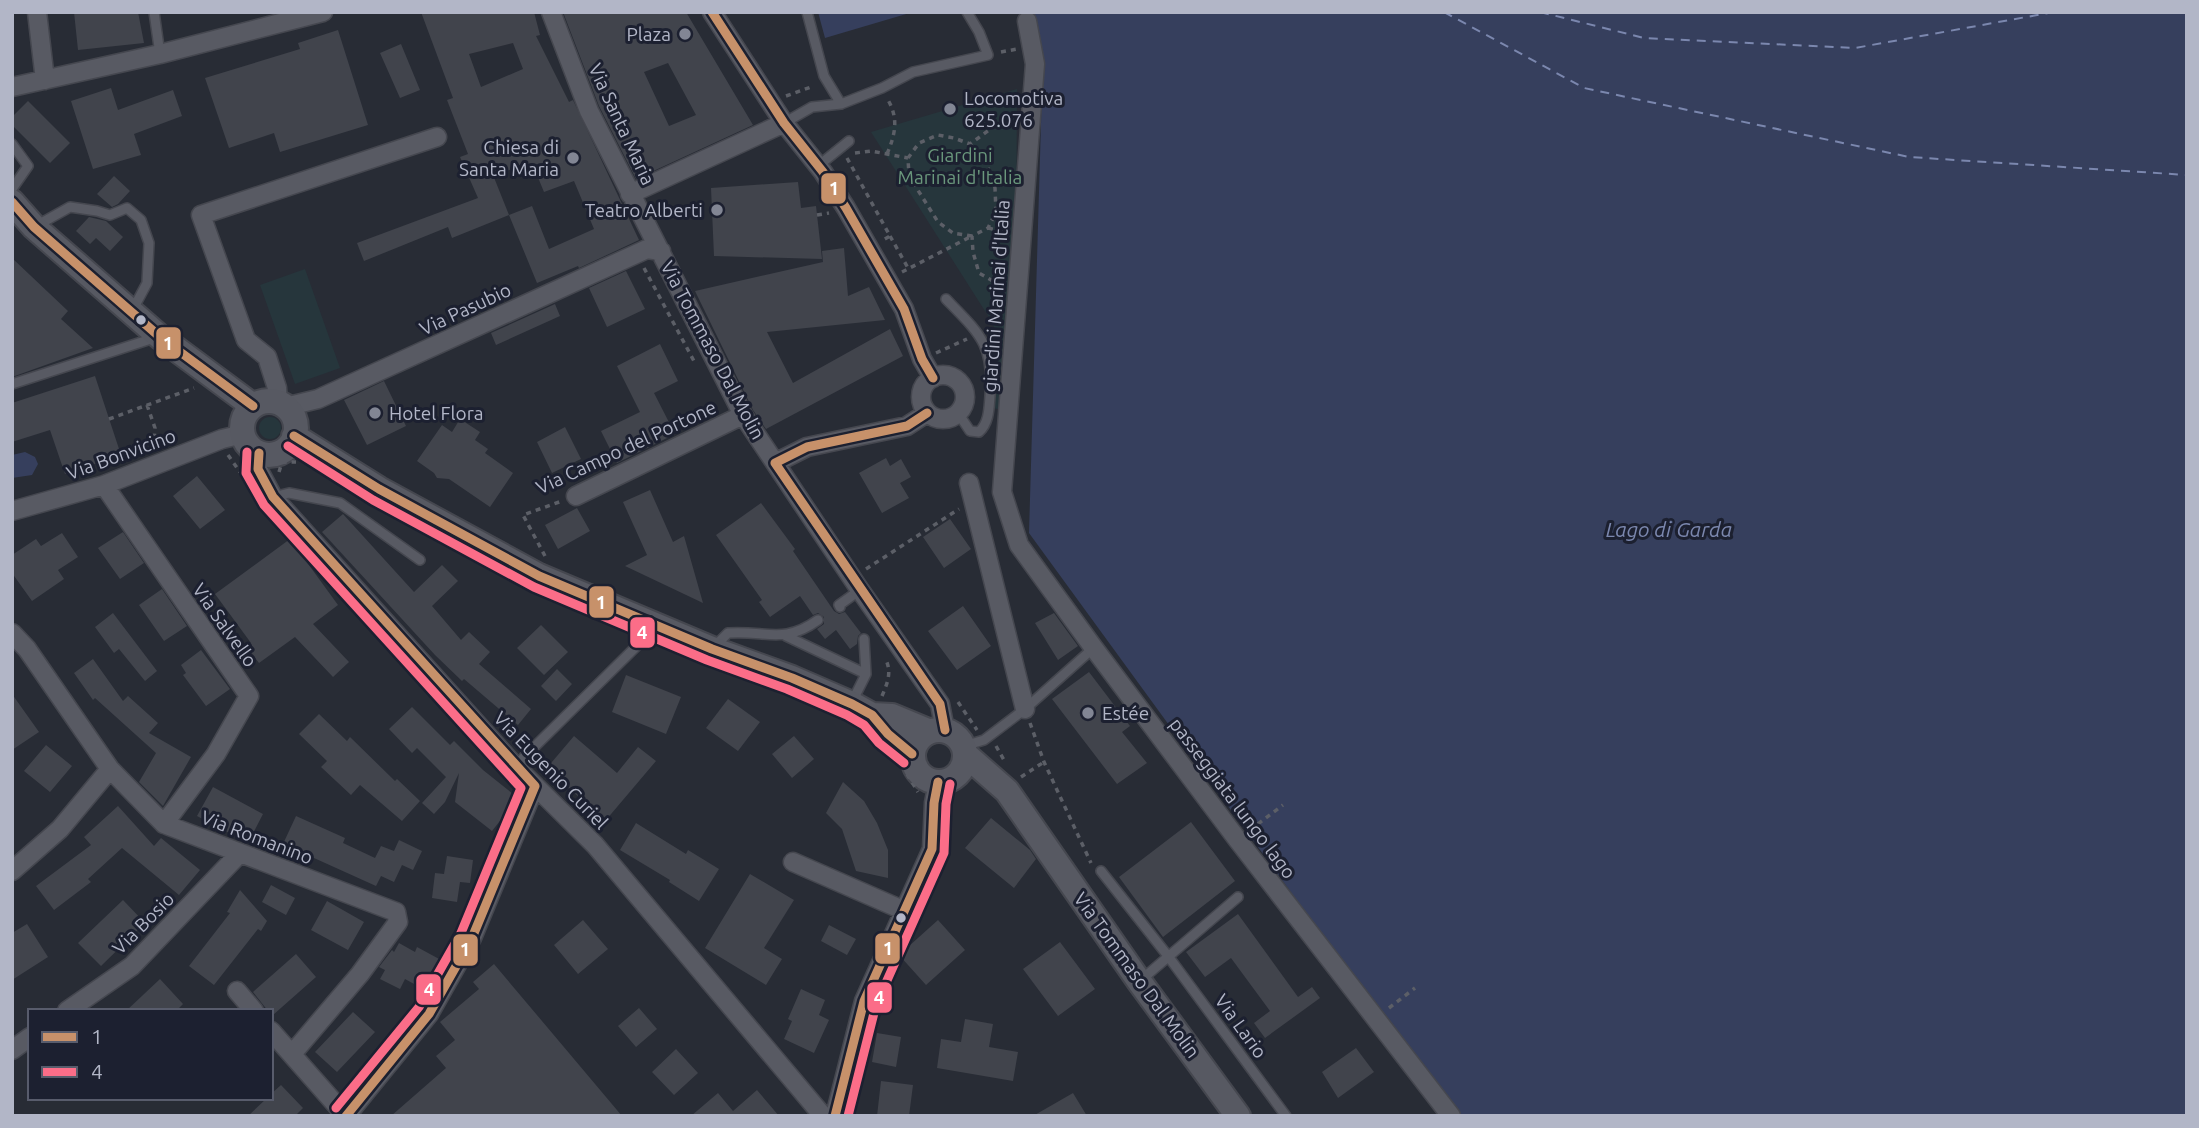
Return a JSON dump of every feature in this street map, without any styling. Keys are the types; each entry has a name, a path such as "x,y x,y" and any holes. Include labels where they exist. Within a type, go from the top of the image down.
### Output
{"main road":[{"path":"12,202 34,227 160,337 253,406"},
{"path":"269,401 281,405 295,420 294,436 284,450 276,454 259,453 246,442 243,433 244,418 253,406 269,401"},
{"path":"294,436 379,489 539,576 862,709 960,738 961,760 929,780 917,770 912,754 862,709"},
{"path":"912,754 917,741 937,730"},
{"name":"Via Tommaso Dal Molin","path":"961,760 978,786 1000,801 1036,834 1238,1116"}],"street":[{"path":"37,12 45,80"},
{"path":"12,87 160,54 273,19 323,12"},
{"name":"Via Santa Maria","path":"551,12 589,111 661,251"},
{"path":"712,12 784,123 818,166 869,247 904,309 922,359 933,378"},
{"name":"giardini Marinai d'Italia","path":"1002,492 1035,64 1027,20"},
{"path":"630,194 784,123"},
{"path":"281,405 267,357 246,340 201,215 436,137"},
{"name":"Via Pasubio","path":"281,405 318,399 646,249 661,251"},
{"name":"Via Tommaso Dal Molin","path":"661,251 743,415 940,705 937,730"},
{"path":"950,376 960,383 965,398 958,414 943,420 927,413 922,403 922,391 933,378 950,376"},
{"path":"775,463 807,447 908,426 927,413"},
{"name":"Via Campo del Portone","path":"576,496 743,415"},
{"name":"Via Bonvicino","path":"12,511 163,463 243,433"},
{"name":"Via Eugenio Curiel","path":"259,453 258,469 273,497 515,766 595,845 823,1116"},
{"name":"Via Salvello","path":"98,483 249,696 216,754 164,824"},
{"path":"1002,492 967,497 1025,709"},
{"name":"passeggiata lungo lago","path":"1002,492 1019,545 1237,839 1451,1116"},
{"name":"Via Romanino","path":"12,633 20,654 110,769 164,824 396,912 397,922 360,974 292,1054"},
{"path":"835,1116 864,1001 932,849 934,803 961,760"},
{"path":"12,871 60,829 110,769"},
{"path":"273,1033 346,1116 429,1014 472,938 535,786"},
{"name":"Via Bosio","path":"70,1009 132,966 239,854"},
{"path":"793,862 905,911"},
{"path":"237,991 252,1009"},
{"path":"12,1050 28,1038"}],"lane":[{"path":"154,12 160,54"},
{"path":"807,12 824,76 841,104"},
{"path":"784,123 812,107 841,104 913,72 988,55 967,12"},
{"path":"818,166 849,141"},
{"path":"12,144 28,166 12,189"},
{"path":"34,227 71,207 110,215 127,208 141,220 149,243 147,283 131,312"},
{"path":"946,299 980,334 987,349 991,374 988,415 984,427 979,432 970,431 958,414"},
{"path":"12,384 160,337"},
{"path":"273,497 289,493 340,503 420,561"},
{"path":"840,607 839,605 860,590"},
{"path":"786,636 804,630 818,620"},
{"path":"515,766 657,626"},
{"path":"712,649 728,633 746,631 786,636 866,674"},
{"path":"862,709 866,674 864,639"},
{"path":"961,760 1025,709 1089,652"},
{"name":"Via Lario","path":"1101,871 1168,956 1286,1116"},
{"path":"1139,981 1238,897"}],"path":[{"path":"988,55 1032,46"},
{"path":"882,88 895,112 894,135 887,154"},
{"path":"970,144 1032,99"},
{"path":"887,279 988,228 996,212 996,188 987,165 970,144 938,135 919,143 908,158 909,176 938,222 953,233 972,236"},
{"path":"908,158 858,151 846,158 908,268"},
{"path":"869,247 890,236"},
{"path":"972,236 979,274 1016,295"},
{"path":"109,419 199,386"},
{"path":"147,405 155,428 154,442 163,463"},
{"name":"Via Campo del Portone","path":"539,576 547,559 523,516 569,498 575,493 576,496"},
{"path":"864,570 967,497"},
{"path":"954,697 961,760 999,748 1009,771"},
{"path":"1237,839 1283,805"},
{"path":"1376,1018 1415,988"}],"green space":[{"name":"Giardini Marinai d'Italia","path":"1017,89 1016,261 1006,410 991,408 1000,343 992,322 871,132"},
{"path":"305,269 340,368 295,384 260,285"},
{"path":"270,417 280,424 281,428 274,438 270,439 260,432 259,428 266,418"}],"water":[{"path":"818,12 913,12 825,38"},
{"name":"Lago di Garda","path":"1029,12 2187,12 2187,1116 1454,1116 1029,533 1043,55"},
{"path":"25,452 35,457 38,464 32,475 12,478 12,455"}],"building":[{"path":"74,12 138,12 144,43 78,50"},
{"path":"421,12 534,12 540,35 536,36 569,102 573,100 639,240 579,268 578,266 537,283 509,215 452,238 448,227 364,261 357,243 478,198 460,157 468,154 447,100 453,98","holes":["513,43 523,69 481,87 469,54","532,163 544,192 574,181 594,229 549,249 532,206 509,215 493,175"]},
{"path":"563,12 686,12 753,125 636,179 599,106","holes":["668,63 696,115 669,126 644,72"]},
{"path":"338,30 368,125 280,152 274,133 229,148 205,78 300,49 298,43"},
{"path":"401,44 420,90 400,98 380,53"},
{"path":"111,88 118,110 173,90 182,116 134,134 141,155 93,169 71,101"},
{"path":"28,101 70,143 50,163 12,125 12,117"},
{"path":"114,176 130,191 112,207 97,194"},
{"path":"798,182 801,208 816,206 822,259 714,256 711,188"},
{"path":"89,217 106,221 123,237 110,251 96,238 90,244 76,231"},
{"path":"844,248 848,296 869,287 885,320 767,332 793,383 890,329 903,356 766,429 753,410 695,291 823,262 822,251"},
{"path":"12,258 68,311 61,319 93,348 12,377"},
{"path":"626,271 645,309 607,327 589,288"},
{"path":"555,304 560,316 496,345 491,333"},
{"path":"660,344 678,381 654,393 675,434 617,463 601,431 640,412 617,366"},
{"path":"95,376 121,455 65,474 50,430 12,442 12,403"},
{"name":"Hotel Flora","path":"384,381 406,426 367,445 344,400"},
{"path":"460,419 480,432 475,440 488,449 485,453 513,473 490,507 449,479 437,478 417,461 442,425 452,432"},
{"path":"565,427 581,459 552,473 537,442"},
{"path":"886,458 890,466 901,459 911,477 900,483 909,498 882,513 859,473"},
{"path":"197,476 225,510 200,529 173,496"},
{"path":"650,490 673,542 684,536 703,603 625,566 647,555 623,502"},
{"path":"761,503 795,549 793,551 834,611 839,614 845,612 861,633 857,644 850,649 836,630 825,639 817,629 824,624 824,617 818,613 813,615 800,596 770,617 759,602 762,600 716,535"},
{"path":"577,508 590,531 558,549 545,525"},
{"path":"343,514 414,592 442,565 458,581 432,606 461,640 469,632 490,652 479,664 531,709 518,725 464,679 462,681 435,655 322,532"},
{"path":"950,519 971,549 944,568 923,537"},
{"path":"123,532 144,563 120,579 98,548"},
{"path":"62,533 78,557 58,570 64,579 32,601 12,573 12,555 36,539 41,546"},
{"path":"290,539 338,605 313,624 349,662 333,677 295,637 259,663 246,646 251,643 215,594"},
{"path":"162,589 187,626 164,641 139,605"},
{"path":"963,606 991,646 957,670 928,631"},
{"path":"113,613 157,671 145,681 119,649 114,653 95,627"},
{"path":"1054,613 1078,646 1058,660 1035,623"},
{"path":"541,625 568,652 544,675 517,648"},
{"path":"201,650 230,689 206,706 183,675 186,673 181,665"},
{"path":"93,659 123,701 128,696 158,723 149,733 191,757 163,806 139,782 156,753 95,698 93,700 74,673"},
{"path":"557,669 572,684 556,701 541,686"},
{"path":"1089,672 1130,726 1122,732 1147,763 1117,784 1052,699"},
{"path":"626,675 681,697 666,734 612,712"},
{"path":"12,694 39,732 12,750"},
{"path":"728,699 760,722 738,751 706,728"},
{"path":"412,707 450,745 454,741 483,770 518,798 492,831 455,802 459,773 445,802 434,814 422,803 446,777 417,748 412,753 389,729"},
{"path":"319,714 347,741 350,737 395,781 397,779 420,801 402,821 360,785 351,795 321,767 327,761 299,734"},
{"path":"574,736 617,773 638,747 656,761 606,820 546,769"},
{"path":"794,736 814,759 792,778 772,754"},
{"path":"46,745 72,766 50,792 24,771"},
{"path":"843,782 864,801 877,823 888,850 888,878 856,871 842,829 826,813"},
{"path":"213,787 263,814 248,843 197,816"},
{"path":"118,806 154,846 161,838 200,870 179,895 122,848 88,879 91,882 54,910 36,886 91,845 84,837"},
{"path":"296,816 345,838 343,843 375,858 381,846 394,851 399,840 422,851 413,870 402,865 394,882 381,876 376,886 283,844"},
{"path":"991,818 1030,850 1036,859 1014,888 965,848"},
{"path":"1191,822 1235,881 1163,937 1119,877"},
{"path":"636,823 686,854 688,850 719,869 699,901 620,850"},
{"path":"447,856 473,860 470,883 460,882 457,902 432,898 435,873 444,874"},
{"path":"750,874 794,900 764,948 782,959 766,985 705,948"},
{"path":"271,885 295,898 286,915 262,902"},
{"path":"240,890 267,921 214,985 189,966 230,913 227,912"},
{"path":"123,900 145,923 101,966 78,943"},
{"path":"327,901 364,922 348,950 311,930"},
{"path":"1238,914 1298,997 1312,987 1320,998 1265,1038 1254,1023 1270,1011 1231,958 1205,977 1186,952"},
{"path":"583,920 608,949 578,974 554,945"},
{"path":"938,920 965,950 926,985 899,955"},
{"path":"27,924 48,957 12,980 12,933"},
{"path":"829,925 856,939 847,955 821,941"},
{"path":"1060,942 1095,989 1058,1016 1023,969"},
{"path":"399,943 415,952 417,947 441,960 425,990 405,979 400,989 380,979 385,970 379,967"},
{"path":"296,954 316,977 273,1015 273,1009 266,1009 253,992"},
{"path":"494,964 622,1116 391,1116 446,1068 436,1056 455,1040 440,1022 479,989 473,982"},
{"path":"160,979 183,1004 178,1009 128,1009"},
{"path":"801,989 825,1000 819,1015 829,1020 814,1053 784,1039 792,1021 788,1019"},
{"path":"639,1008 657,1029 636,1047 618,1026"},
{"path":"353,1012 375,1032 337,1072 315,1052"},
{"path":"965,1019 993,1024 989,1047 1018,1052 1013,1081 937,1068 941,1039 961,1042"},
{"path":"877,1033 901,1037 896,1067 872,1062"},
{"path":"1356,1048 1374,1072 1338,1098 1322,1072"},
{"path":"676,1049 698,1073 674,1095 652,1072"},
{"path":"881,1081 913,1085 909,1116 877,1116"},
{"path":"281,1085 303,1108 295,1116 248,1116 265,1100 273,1100 273,1092"},
{"path":"757,1090 779,1116 691,1116 718,1093 733,1111"},
{"path":"1073,1093 1087,1116 1033,1116"}],"ferry route":[{"path":"1444,12 1584,88 1909,157 2187,175"},
{"path":"1540,12 1644,38 1855,48 2054,12"}],"transit line":[{"name":"1","path":"712,12 784,123 823,172 846,208 904,309 922,359 933,378"},
{"name":"1","path":"12,202 34,227 160,337 253,406"},
{"name":"1","path":"927,413 907,426 807,447 775,463 940,704 945,730"},
{"name":"1","path":"294,436 379,489 539,576 852,704 872,715 888,734 912,754"},
{"name":"4","path":"288,446 373,500 534,587 847,715 864,725 879,743 904,763"},
{"name":"4","path":"247,452 246,473 264,505 521,788 461,933 419,1007 336,1108"},
{"name":"1","path":"259,453 258,469 273,497 535,786 472,938 429,1014 346,1116"},
{"name":"1","path":"835,1116 864,1001 932,849 934,803 938,782"},
{"name":"4","path":"848,1116 876,1005 944,853 946,804 950,784"}],"place":[{"name":"Plaza","path":"685,34"},
{"name":"Locomotiva 625.076","path":"950,109"},
{"name":"Chiesa di Santa Maria","path":"573,158"},
{"name":"Teatro Alberti","path":"717,210"},
{"name":"Hotel Flora","path":"375,413"},
{"name":"Estée","path":"1088,713"}]}
